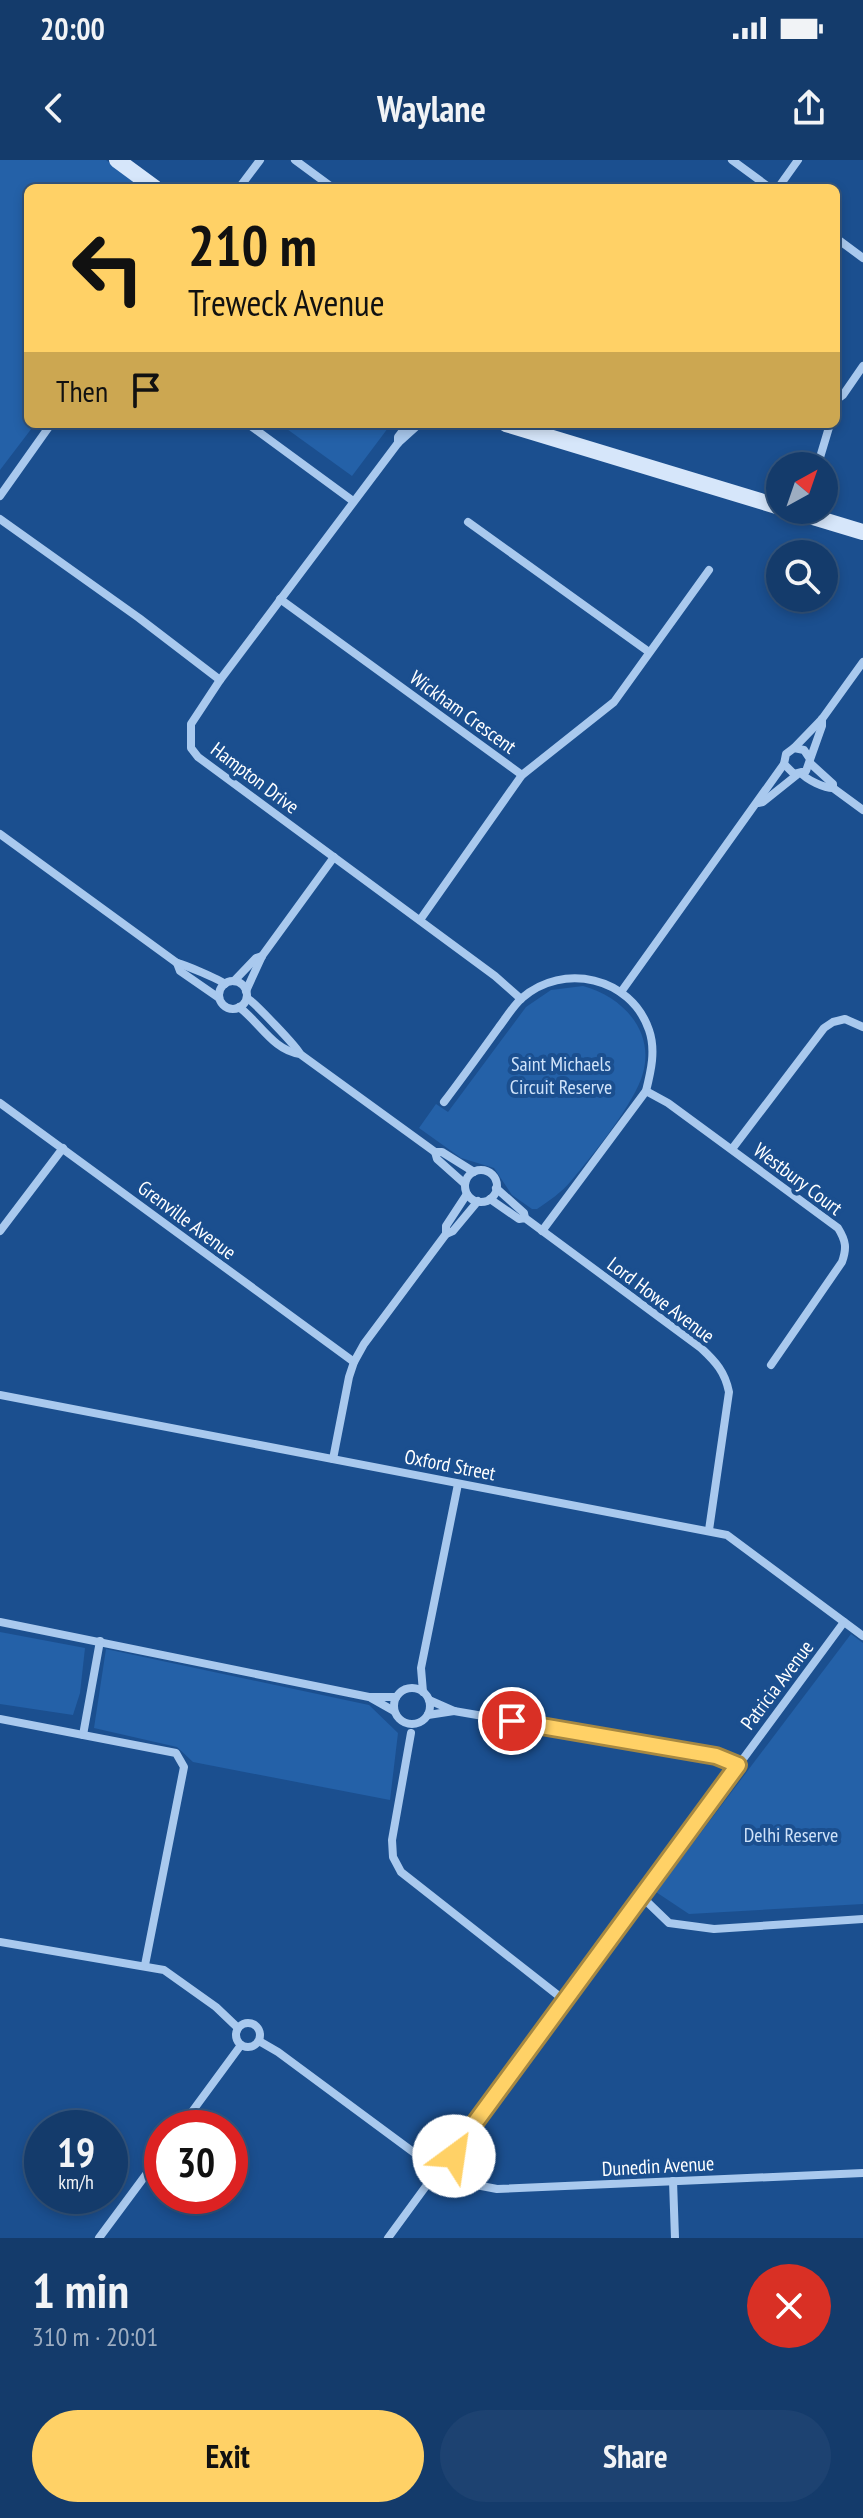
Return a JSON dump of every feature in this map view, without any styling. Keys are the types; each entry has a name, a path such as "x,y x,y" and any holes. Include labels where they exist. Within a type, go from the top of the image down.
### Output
{"street":[{"path":"117,160 150,184"},
{"path":"242,184 260,160"},
{"path":"295,160 328,184"},
{"path":"732,160 765,184"},
{"path":"781,184 798,160"},
{"path":"840,241 863,258"},
{"path":"840,397 863,366"},
{"path":"0,496 48,428"},
{"path":"253,428 353,501"},
{"name":"Hampton Drive","path":"398,443 398,437 405,428"},
{"name":"Hampton Drive","path":"415,428 398,443 353,501 220,680 191,724 191,748 198,757 495,976 521,999"},
{"path":"519,428 766,503"},
{"path":"822,452 829,428"},
{"path":"0,519 220,680"},
{"path":"468,522 649,652"},
{"path":"836,524 863,532"},
{"path":"522,775 614,702 709,570"},
{"name":"Wickham Crescent","path":"280,599 522,775 420,920"},
{"path":"758,803 784,764 786,754 822,719 863,662"},
{"path":"621,992 758,803 791,781 810,761 822,719"},
{"path":"794,748 804,750 810,761 833,784 833,788 863,810"},
{"path":"784,764 788,770 806,779 828,789 833,788"},
{"path":"0,834 177,963 202,975 241,984 280,1034 297,1046 300,1054"},
{"path":"239,1007 262,956 334,857"},
{"path":"219,998 220,990 262,956"},
{"path":"177,963 180,971 219,998 227,1008 239,1007 290,1053 300,1054 435,1152 442,1152 474,1172 484,1170 495,1178 496,1188 490,1199 478,1201 453,1231 446,1234 364,1344 349,1377 333,1459"},
{"path":"444,1102 521,999 539,987 556,980 590,979 621,992 634,1004 649,1031 653,1046 646,1091 542,1231"},
{"path":"732,1149 824,1028 845,1019 863,1027"},
{"name":"Westbury Court","path":"646,1091 668,1103 838,1228 845,1240 842,1262 771,1365"},
{"name":"Grenville Avenue","path":"0,1103 354,1362"},
{"path":"0,1231 63,1148"},
{"path":"435,1152 437,1159 478,1201"},
{"path":"446,1234 446,1226 474,1172"},
{"name":"Lord Howe Avenue","path":"496,1188 524,1213 525,1218 701,1348 718,1364 729,1392 709,1530"},
{"name":"Lord Howe Avenue","path":"490,1199 519,1219 525,1218"},
{"name":"Oxford Street","path":"0,1395 727,1535 863,1636"},
{"path":"458,1484 421,1668 423,1692 429,1700 454,1711 716,1756 738,1765"},
{"path":"0,1622 369,1697 396,1697 407,1688 421,1668"},
{"name":"Patricia Avenue","path":"452,2154 844,1622"},
{"path":"83,1735 100,1641"},
{"path":"407,1688 423,1692"},
{"path":"369,1697 411,1725 418,1724 428,1715 454,1711"},
{"path":"394,1711 396,1697"},
{"path":"428,1715 429,1700"},
{"path":"0,1719 176,1753 184,1767 145,1965"},
{"path":"411,1733 392,1840 393,1857 401,1872 564,2000"},
{"path":"641,1896 669,1923 714,1929 863,1919"},
{"path":"0,1942 164,1970 216,2007 238,2028"},
{"path":"247,2023 254,2025 260,2034 259,2041 253,2047 241,2045 236,2038 238,2028 247,2023"},
{"path":"259,2041 424,2160"},
{"path":"193,2110 241,2045"},
{"path":"438,2150 452,2154 457,2161 458,2174 448,2185 435,2185 429,2182 422,2169 424,2160 438,2150"},
{"name":"Dunedin Avenue","path":"458,2174 476,2185 497,2189 863,2173"},
{"path":"99,2238 144,2177"},
{"path":"673,2181 675,2238"},
{"path":"388,2238 429,2182"}],"green space":[{"path":"0,160 106,160 137,184 24,184 24,428 32,428 0,470"},
{"path":"286,428 388,428 352,476"},
{"name":"Saint Michaels Circuit Reserve","path":"583,986 610,998 632,1017 644,1043 643,1073 622,1114 580,1170 555,1196 537,1209 532,1209 512,1195 494,1168 461,1158 419,1128 436,1104 448,1112 526,1007 551,990"},
{"path":"0,1632 85,1648 80,1693 73,1715 0,1704"},
{"name":"Delhi Reserve","path":"851,1634 863,1643 863,1904 689,1914 656,1892"},
{"path":"106,1649 369,1705 398,1733 390,1800 193,1762 177,1747 94,1728"}],"route":[{"path":"454,2156 452,2154 738,1765 716,1756 512,1721"}]}
